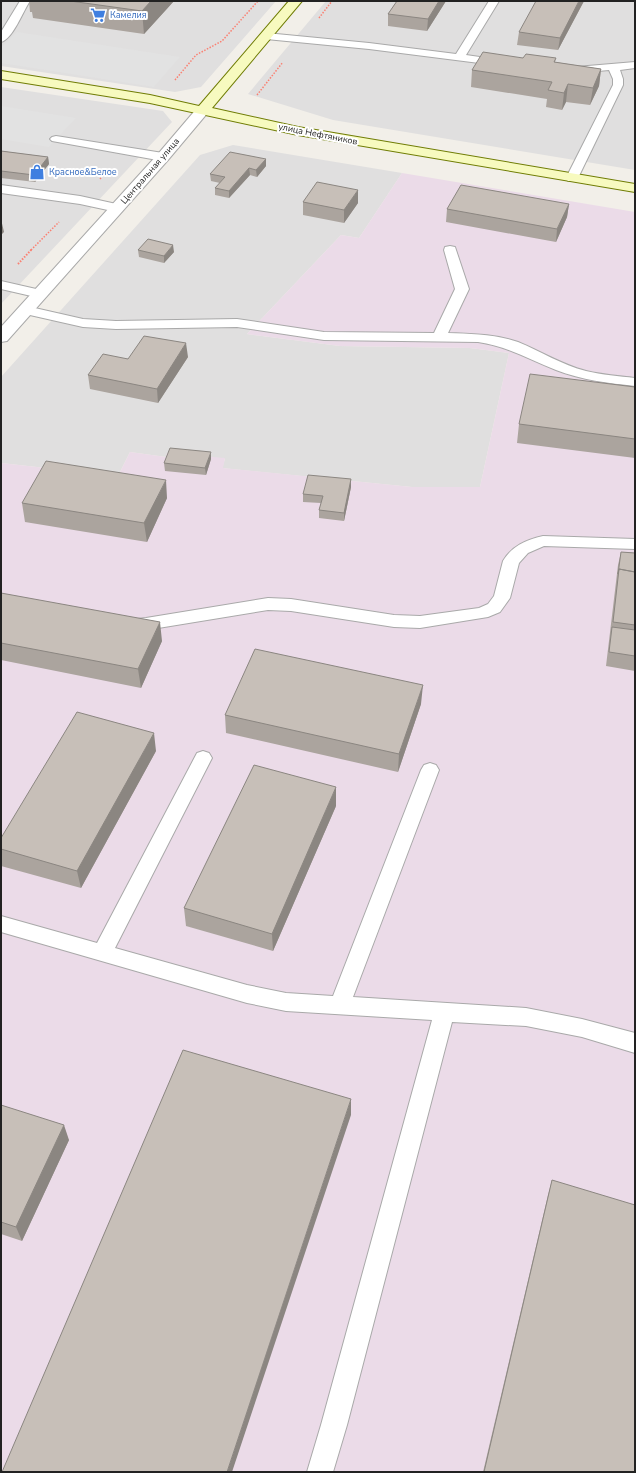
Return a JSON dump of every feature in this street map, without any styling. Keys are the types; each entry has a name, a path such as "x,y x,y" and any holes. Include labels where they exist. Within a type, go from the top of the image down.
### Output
{"street":[{"name":"Центральная улица","path":"1,337 163,157 296,1"},
{"name":"улица Нефтяников","path":"1,75 112,92 298,131 635,188"}],"lane":[{"path":"1,39 13,24 19,9 25,1"},
{"path":"459,57 494,1"},
{"path":"266,36 511,64"},
{"path":"564,70 588,70 635,65"},
{"path":"572,178 618,84 618,79 614,68"},
{"path":"56,139 163,157"},
{"path":"1,189 80,200 117,208"},
{"path":"439,337 462,289 450,250"},
{"path":"1,285 40,294"},
{"path":"26,310 83,323 116,325 237,323 324,336 439,337 495,340 512,345 561,367 584,374 635,382"},
{"path":"122,624 146,624 268,604 291,605 394,621 420,622 482,613 494,608 502,598 511,560 522,549 543,542 635,544"},
{"path":"102,953 204,758"},
{"path":"340,1005 430,770"},
{"path":"1,924 247,994 286,1002 526,1017 582,1028 635,1043"},
{"path":"320,1472 444,1012"}],"path":[{"path":"174,81 196,55 222,41 258,1"}],"shaded area":[{"path":"1,1 276,1 201,87 175,92 1,66"},
{"path":"326,1 635,1 635,170 333,120 248,94"},
{"path":"17,32 180,57 154,87 1,63 1,47"},
{"path":"1,87 163,111 172,122 1,304"},
{"path":"1,106 76,118 49,147 1,139"},
{"path":"233,145 402,173 359,238 341,235 247,334 340,346 470,348 509,353 480,487 412,487 222,468 225,459 166,457 130,452 118,476 1,463 1,377 200,155"},
{"path":"402,173 635,212 635,1472 1,1472 1,463 118,476 130,452 166,457 167,453 225,458 223,468 412,487 480,487 509,353 470,348 340,346 247,334 341,235 359,238"}],"building":[{"path":"70,1 151,1 142,11"},
{"path":"397,1 439,1 428,19 388,14"},
{"path":"536,1 579,1 560,38 519,32"},
{"path":"483,52 523,58 526,54 556,58 554,62 601,69 593,88 568,84 564,93 548,90 552,82 472,70"},
{"path":"1,151 48,157 34,175 1,171"},
{"path":"230,152 266,159 256,170 249,168 229,191 215,188 225,177 210,174"},
{"path":"317,182 358,190 344,210 303,202"},
{"path":"461,185 569,204 557,229 447,209"},
{"path":"148,239 173,245 164,256 138,250"},
{"path":"144,336 186,343 157,389 88,375 103,354 128,359"},
{"path":"530,374 635,387 635,439 519,424"},
{"path":"170,448 211,452 205,468 164,463"},
{"path":"46,461 166,480 144,523 22,503"},
{"path":"308,475 351,479 344,513 319,510 323,496 303,494"},
{"path":"621,552 635,553 635,572 619,569 618,574"},
{"path":"619,569 635,572 635,625 613,622"},
{"path":"1,593 160,622 138,669 1,643"},
{"path":"612,627 635,630 635,656 609,652"},
{"path":"255,649 423,685 399,754 225,715"},
{"path":"77,712 154,733 77,871 1,849 1,838"},
{"path":"254,765 336,787 272,934 184,908"},
{"path":"183,1050 351,1099 227,1472 2,1472"},
{"path":"1,1105 64,1125 16,1227 1,1222"},
{"path":"552,1180 635,1205 635,1472 484,1472"}],"place":[{"name":"Камелия","path":"98,15"},
{"name":"Красное&Белое","path":"37,172"}]}
